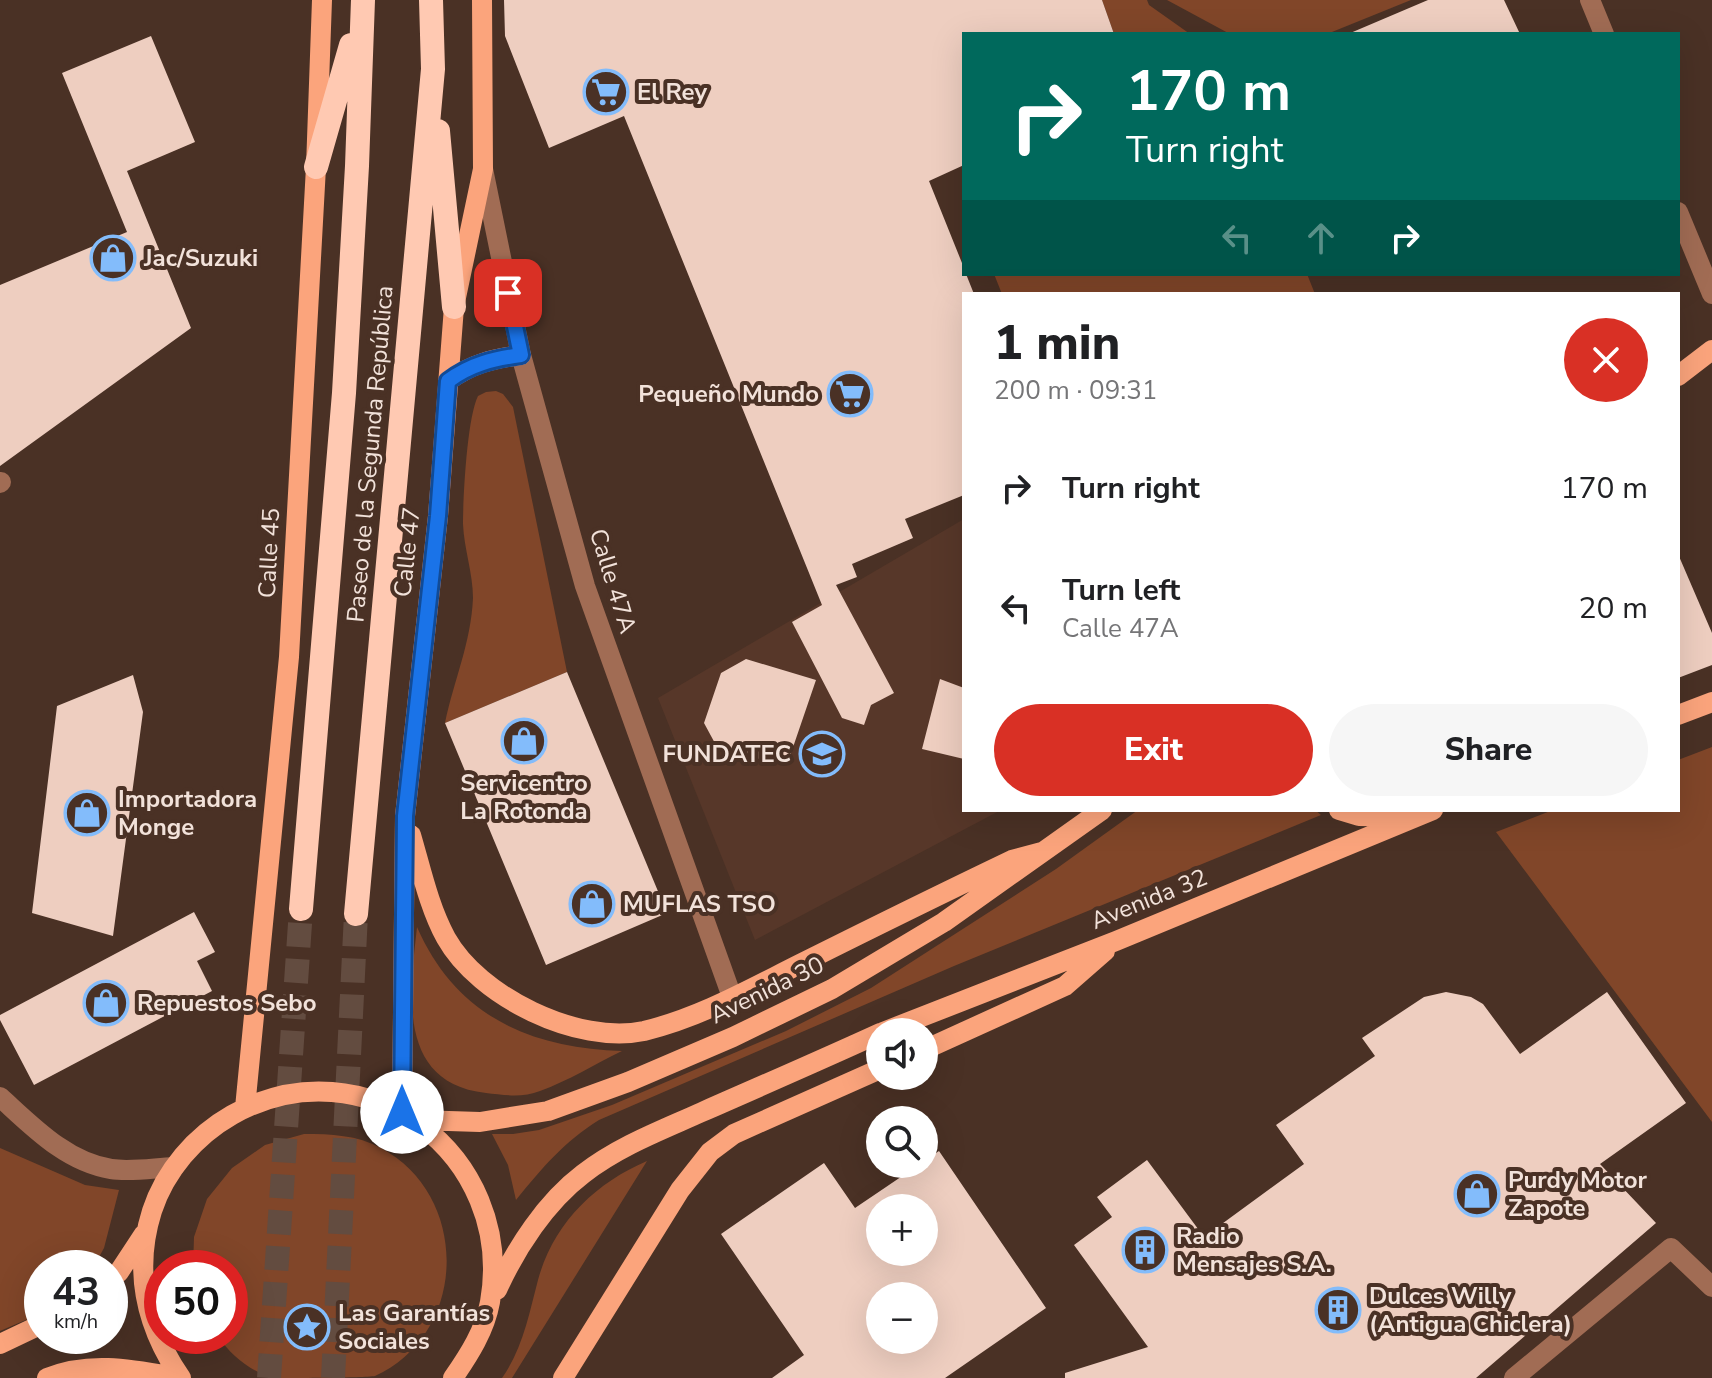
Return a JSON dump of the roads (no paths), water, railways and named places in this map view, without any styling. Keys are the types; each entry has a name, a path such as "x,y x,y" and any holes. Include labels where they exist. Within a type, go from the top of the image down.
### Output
{"highway":[{"name":"Paseo de la Segunda República","path":"356,914 433,69 431,0"},
{"path":"316,167 363,2"},
{"name":"Paseo de la Segunda República","path":"301,909 344,393 363,2"},
{"path":"433,69 454,307"}],"main road":[{"name":"Calle 45","path":"245,1108 289,657 322,0"},
{"name":"Calle 47","path":"410,1116 405,816 438,516 454,307 483,169 482,0"},
{"path":"1680,374 1712,350"},
{"path":"448,381 467,367 521,355"},
{"path":"1680,714 1712,702"},
{"name":"Avenida 30","path":"410,1116 480,1122 519,1117 577,1102 733,1037 832,989 944,922 1099,812"},
{"path":"1346,812 1359,816 1424,814"},
{"name":"Avenida 32","path":"919,1018 1424,814"},
{"path":"405,816 434,908 446,937 467,968 493,990 544,1018 609,1032 641,1031 680,1020 1012,860 1042,852"},
{"path":"938,1044 1065,986 1116,941"},
{"name":"Avenida 32","path":"490,1304 511,1260 551,1207 583,1174 634,1143 866,1040"},
{"path":"563,1378 680,1190 710,1152 734,1134 866,1075"},
{"path":"180,1378 163,1351 151,1323 144,1293 142,1262 146,1231 157,1198 174,1167 194,1143 218,1123 245,1108 297,1093 341,1092 372,1099 410,1116 466,1171 486,1212 494,1258 490,1304 474,1346 453,1378"},
{"path":"128,1258 146,1231"},
{"path":"0,1344 24,1333"},
{"path":"47,1378 91,1367 124,1368 180,1378"}],"street":[{"path":"1590,0 1603,32"},
{"name":"Calle 47A","path":"483,169 521,355 585,586 732,997"},
{"path":"1680,217 1712,294"},
{"path":"0,1097 44,1136 89,1163 110,1169 174,1167"},
{"path":"1514,1378 1671,1248 1712,1287"}],"tunnel":[{"path":"269,1378 301,909"},
{"path":"333,1378 356,914"}],"place":[{"name":"El Rey","path":"606,92"},
{"name":"Jac/Suzuki","path":"113,258"},
{"name":"Pequeño Mundo","path":"850,394"},
{"name":"Servicentro La Rotonda","path":"524,741"},
{"name":"FUNDATEC","path":"822,754"},
{"name":"Importadora Monge","path":"87,813"},
{"name":"MUFLAS TSO","path":"592,904"},
{"name":"Repuestos Sebo","path":"106,1003"},
{"name":"Purdy Motor Zapote","path":"1477,1194"},
{"name":"Radio Mensajes S.A.","path":"1145,1250"},
{"name":"Dulces Willy (Antigua Chiclera)","path":"1338,1310"},
{"name":"Las Garantías Sociales","path":"307,1327"}]}
